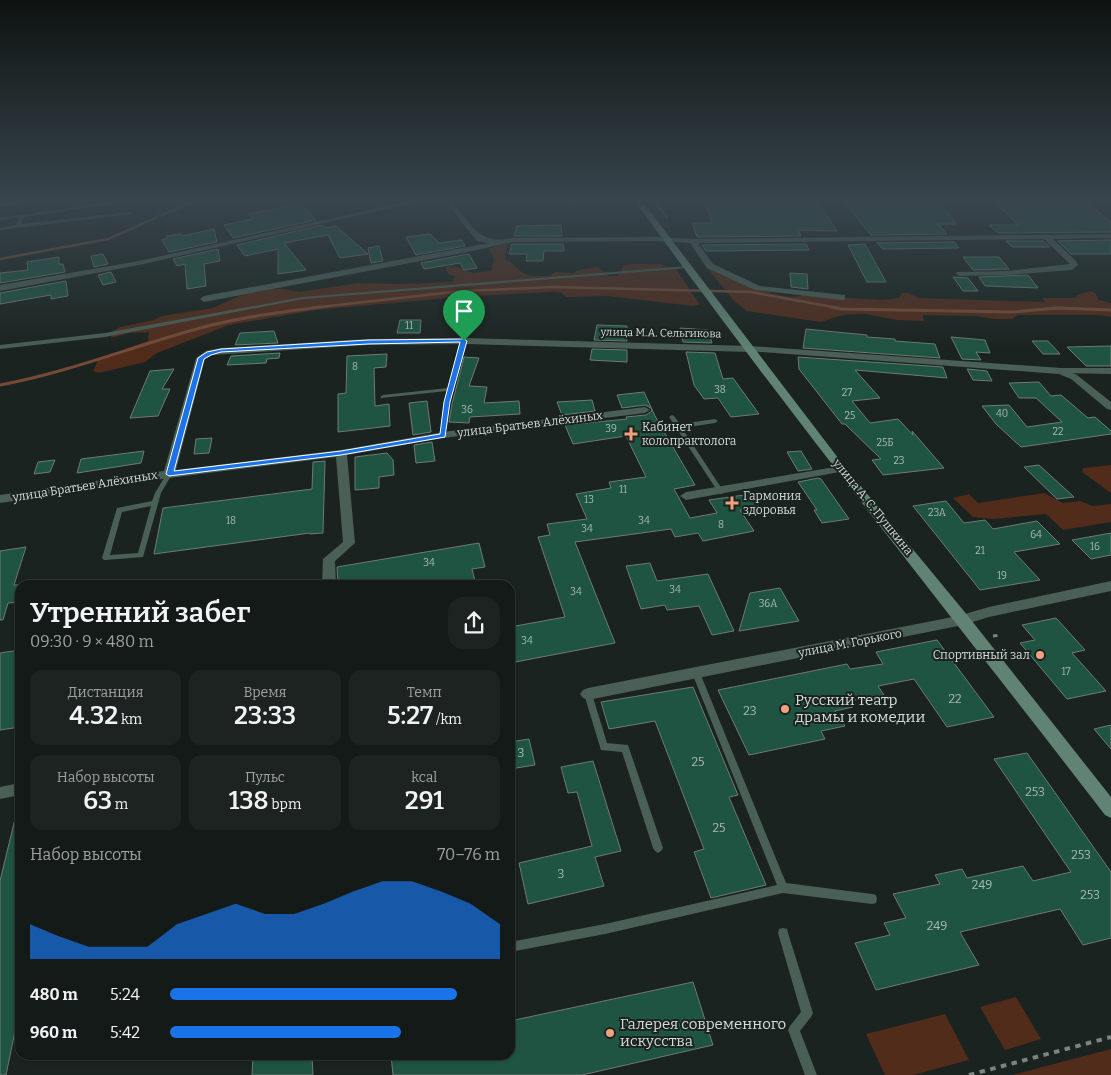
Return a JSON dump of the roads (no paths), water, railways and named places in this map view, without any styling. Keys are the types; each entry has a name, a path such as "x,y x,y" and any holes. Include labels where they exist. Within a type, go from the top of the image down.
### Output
{"main road":[{"name":"улица А. С. Пушкина","path":"675,251 841,469 963,620 1111,810"}],"street":[{"path":"0,288 139,263 192,251"},
{"path":"204,299 462,251"},
{"path":"699,251 710,266 758,288 842,297"},
{"path":"960,274 1007,273 1074,266 1072,261 1061,251"},
{"name":"улица М.А. Сельгикова","path":"169,474 201,358 209,353 221,351 368,342 464,341 750,349 1061,371 1111,371"},
{"path":"1061,371 1074,377 1111,407"},
{"name":"улица Братьев Алёхиных","path":"0,499 169,474 341,453 443,435 645,410"},
{"path":"330,580 329,559 349,543 341,453"},
{"path":"686,496 721,492 841,469"},
{"name":"улица М. Горького","path":"588,694 963,620 989,612 1111,586"},
{"path":"0,793 15,790"}],"lane":[{"path":"0,347 105,335 303,298 687,267"},
{"path":"443,435 450,389 464,341"},
{"path":"383,397 450,389"},
{"path":"672,417 680,426 721,492"},
{"path":"680,426 715,421"},
{"path":"155,503 119,510 106,558 141,555 158,493 169,474"},
{"path":"696,673 783,888"},
{"path":"588,694 604,747 625,748 658,848"},
{"path":"515,946 605,929 783,888 872,899"},
{"path":"783,932 807,1013 794,1030 811,1075"}],"waterway":[{"path":"0,259 42,251"},
{"path":"311,308 462,291 555,287 751,292 838,308"},
{"path":"0,385 77,366 218,323 320,307"},
{"path":"831,307 841,309 1012,312 1057,308"},
{"path":"1057,308 1067,308"},
{"path":"1057,308 1111,310"}],"place":[{"name":"Кабинет колопрактолога","path":"631,434"},
{"name":"Гармония здоровья","path":"732,503"},
{"name":"Спортивный зал","path":"1040,655"},
{"name":"Русский театр драмы и комедии","path":"785,709"},
{"name":"Галерея современного искусства","path":"610,1033"}]}
